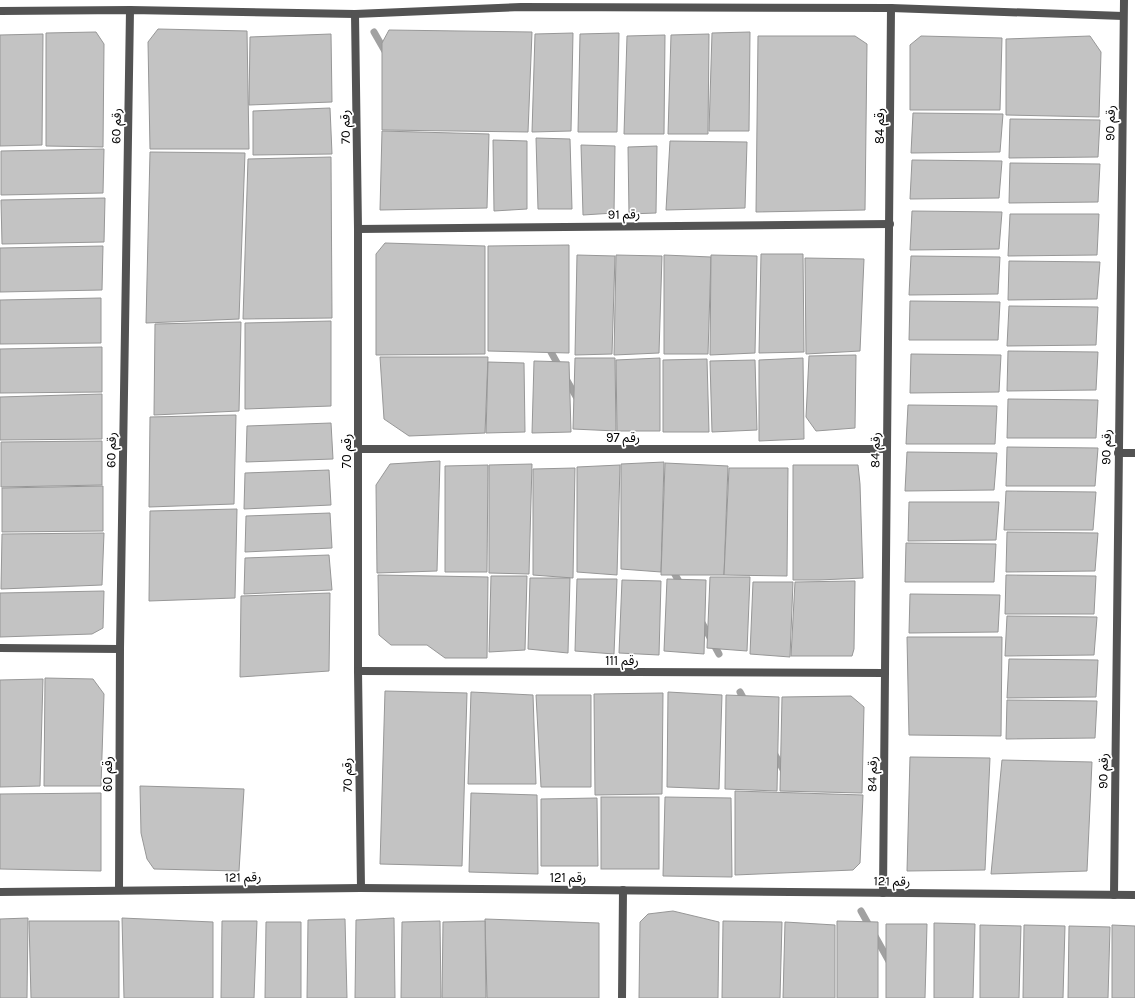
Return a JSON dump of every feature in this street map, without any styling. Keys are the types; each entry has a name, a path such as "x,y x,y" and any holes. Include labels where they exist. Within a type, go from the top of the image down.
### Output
{"street":[{"name":"رقم 90","path":"1114,895 1124,0"},
{"path":"0,11 130,10 355,14 521,4 892,8 1124,16"},
{"name":"رقم 84","path":"883,893 892,8"},
{"name":"رقم 60","path":"119,890 120,649 130,10"},
{"name":"رقم 70","path":"355,14 358,229 358,671 361,888"},
{"name":"رقم 91","path":"358,229 890,224"},
{"name":"رقم 97","path":"358,449 887,449"},
{"path":"1118,453 1135,453"},
{"path":"0,648 120,649"},
{"name":"رقم 111","path":"358,671 885,673"},
{"name":"رقم 121","path":"0,892 361,888 1135,895"},
{"path":"622,998 623,890"}],"building":[{"path":"158,29 247,31 249,149 150,149 148,42"},
{"path":"389,30 532,32 528,132 382,130 382,43"},
{"path":"96,32 104,44 103,147 46,146 46,33"},
{"path":"750,32 749,131 709,131 712,33"},
{"path":"573,33 571,131 532,132 535,34"},
{"path":"619,33 617,132 578,132 580,34"},
{"path":"43,34 42,145 0,146 0,35"},
{"path":"331,34 332,102 249,105 250,37"},
{"path":"709,34 708,134 668,134 671,35"},
{"path":"665,35 664,134 624,134 627,36"},
{"path":"758,36 855,36 867,44 865,210 756,212"},
{"path":"921,36 1002,38 1000,110 910,110 910,45"},
{"path":"1090,36 1101,52 1099,117 1006,115 1006,39"},
{"path":"330,108 332,154 253,155 253,111"},
{"path":"913,113 1003,114 1000,152 911,153"},
{"path":"1010,119 1100,120 1098,157 1009,158"},
{"path":"382,131 489,134 487,208 380,210"},
{"path":"536,138 570,139 572,209 538,209"},
{"path":"493,140 527,141 527,209 494,211"},
{"path":"670,141 747,142 745,208 666,210"},
{"path":"581,145 615,146 614,213 583,215"},
{"path":"657,146 656,213 629,214 628,147"},
{"path":"104,149 103,193 1,195 1,151"},
{"path":"150,152 245,153 239,319 146,323"},
{"path":"331,157 332,318 243,319 248,159"},
{"path":"912,160 1002,161 999,198 910,199"},
{"path":"1010,163 1100,164 1098,202 1009,203"},
{"path":"105,198 104,242 2,244 1,200"},
{"path":"912,211 1002,212 999,249 910,250"},
{"path":"1010,214 1099,214 1097,255 1008,256"},
{"path":"385,243 485,246 485,354 376,355 376,254"},
{"path":"569,245 569,353 488,351 488,246"},
{"path":"103,246 102,290 0,292 0,248"},
{"path":"761,254 803,254 804,352 759,353"},
{"path":"577,255 615,256 612,354 575,355"},
{"path":"616,255 662,256 659,353 614,355"},
{"path":"664,255 711,257 708,354 664,354"},
{"path":"711,255 757,256 755,353 710,355"},
{"path":"911,256 1000,257 998,294 909,295"},
{"path":"805,258 864,259 860,351 806,354"},
{"path":"1009,261 1100,262 1097,299 1008,300"},
{"path":"101,298 101,343 0,344 0,300"},
{"path":"910,301 1000,302 998,340 909,340"},
{"path":"1009,306 1098,307 1096,345 1007,346"},
{"path":"331,321 331,406 245,409 245,323"},
{"path":"241,322 239,411 154,415 155,324"},
{"path":"102,347 102,392 0,393 0,349"},
{"path":"1008,351 1098,352 1096,390 1007,391"},
{"path":"911,354 1001,355 999,392 910,393"},
{"path":"856,355 855,428 816,431 806,417 809,356"},
{"path":"380,357 488,357 485,433 409,436 384,419"},
{"path":"575,358 615,358 616,431 573,429"},
{"path":"660,358 660,431 617,431 616,360"},
{"path":"803,358 804,439 759,441 759,360"},
{"path":"707,359 709,432 663,432 663,360"},
{"path":"755,360 757,430 712,432 710,361"},
{"path":"534,361 569,362 571,432 532,433"},
{"path":"488,362 524,363 525,432 486,433"},
{"path":"102,394 102,439 0,440 0,397"},
{"path":"1008,399 1098,400 1096,438 1007,438"},
{"path":"908,405 997,406 995,444 906,444"},
{"path":"236,415 234,504 149,507 150,417"},
{"path":"331,423 333,459 246,462 247,426"},
{"path":"102,441 102,485 1,487 1,442"},
{"path":"1007,447 1098,448 1095,486 1006,486"},
{"path":"907,452 997,453 994,490 905,491"},
{"path":"440,461 437,571 377,573 376,485 390,464"},
{"path":"664,462 661,572 621,569 621,464"},
{"path":"665,463 728,466 724,575 661,575"},
{"path":"532,464 529,574 489,573 489,465"},
{"path":"488,465 487,572 445,572 445,466"},
{"path":"620,465 617,575 577,572 577,467"},
{"path":"793,465 858,465 863,578 793,580"},
{"path":"575,468 573,578 533,575 533,469"},
{"path":"729,468 788,468 787,576 724,575"},
{"path":"329,470 331,505 244,509 245,473"},
{"path":"103,486 103,531 2,532 2,488"},
{"path":"1006,491 1096,492 1093,530 1004,530"},
{"path":"909,502 999,502 996,540 908,541"},
{"path":"237,509 235,598 149,601 150,511"},
{"path":"330,513 332,548 245,552 246,516"},
{"path":"1007,532 1098,533 1095,571 1006,572"},
{"path":"104,533 102,585 1,589 2,534"},
{"path":"906,543 996,544 994,582 905,582"},
{"path":"329,555 332,590 244,594 245,558"},
{"path":"378,575 488,577 487,658 445,658 427,645 391,645 379,635"},
{"path":"1006,575 1096,576 1094,614 1005,614"},
{"path":"491,576 527,576 525,650 489,652"},
{"path":"710,577 750,577 747,651 707,648"},
{"path":"530,578 570,578 568,653 528,649"},
{"path":"577,579 617,579 614,654 575,651"},
{"path":"667,579 706,580 704,654 664,651"},
{"path":"622,580 661,581 659,655 619,653"},
{"path":"855,581 854,649 852,656 791,656 795,582"},
{"path":"753,582 793,582 790,657 750,654"},
{"path":"104,591 103,628 92,634 0,637 0,593"},
{"path":"330,593 329,671 240,677 241,596"},
{"path":"910,594 1000,595 998,632 909,633"},
{"path":"1007,616 1097,617 1094,655 1005,656"},
{"path":"907,637 1002,637 1001,736 909,735"},
{"path":"1009,659 1098,660 1096,697 1007,698"},
{"path":"45,678 93,679 104,694 101,786 44,786"},
{"path":"43,679 40,786 0,787 0,680"},
{"path":"385,691 467,693 462,866 380,864"},
{"path":"471,692 533,695 536,784 468,784"},
{"path":"668,692 722,695 719,789 667,787"},
{"path":"663,693 662,794 595,795 594,694"},
{"path":"536,695 591,695 591,787 541,787"},
{"path":"726,695 779,697 777,791 725,789"},
{"path":"851,696 864,707 862,793 780,791 782,697"},
{"path":"1007,700 1097,701 1095,738 1006,739"},
{"path":"910,757 990,758 985,870 907,871"},
{"path":"1002,760 1092,762 1087,871 991,874"},
{"path":"140,786 244,789 239,871 154,869 147,859 141,833"},
{"path":"735,791 863,795 860,863 853,870 735,875"},
{"path":"101,793 101,871 0,869 0,794"},
{"path":"471,793 537,795 538,874 469,872"},
{"path":"601,797 659,797 659,869 601,869"},
{"path":"665,797 731,798 732,877 663,876"},
{"path":"597,798 598,866 541,866 541,799"},
{"path":"673,911 719,922 718,998 639,998 640,922 648,914"},
{"path":"28,918 27,998 0,998 0,919"},
{"path":"122,918 213,922 213,998 124,998"},
{"path":"394,918 395,998 355,998 356,920"},
{"path":"345,919 347,998 307,998 308,920"},
{"path":"485,919 599,923 599,998 487,998"},
{"path":"29,921 119,921 119,998 31,998"},
{"path":"222,921 257,921 254,998 221,998"},
{"path":"440,921 441,998 401,998 402,922"},
{"path":"485,921 486,998 442,998 443,922"},
{"path":"723,921 782,922 780,998 722,998"},
{"path":"837,921 878,922 878,998 837,998"},
{"path":"266,922 301,922 301,998 265,998"},
{"path":"785,922 835,925 835,998 783,998"},
{"path":"934,923 975,924 973,998 934,998"},
{"path":"886,924 927,924 925,998 886,998"},
{"path":"980,925 1021,926 1019,998 980,998"},
{"path":"1024,925 1065,926 1063,998 1023,998"},
{"path":"1112,925 1135,926 1135,998 1112,998"},
{"path":"1069,926 1110,927 1108,998 1068,998"}],"waterway":[{"path":"374,32 386,53"},
{"path":"547,345 578,400"},
{"path":"657,542 682,587"},
{"path":"701,621 719,654"},
{"path":"740,692 746,703"},
{"path":"774,753 785,773"},
{"path":"861,911 890,963"}]}
